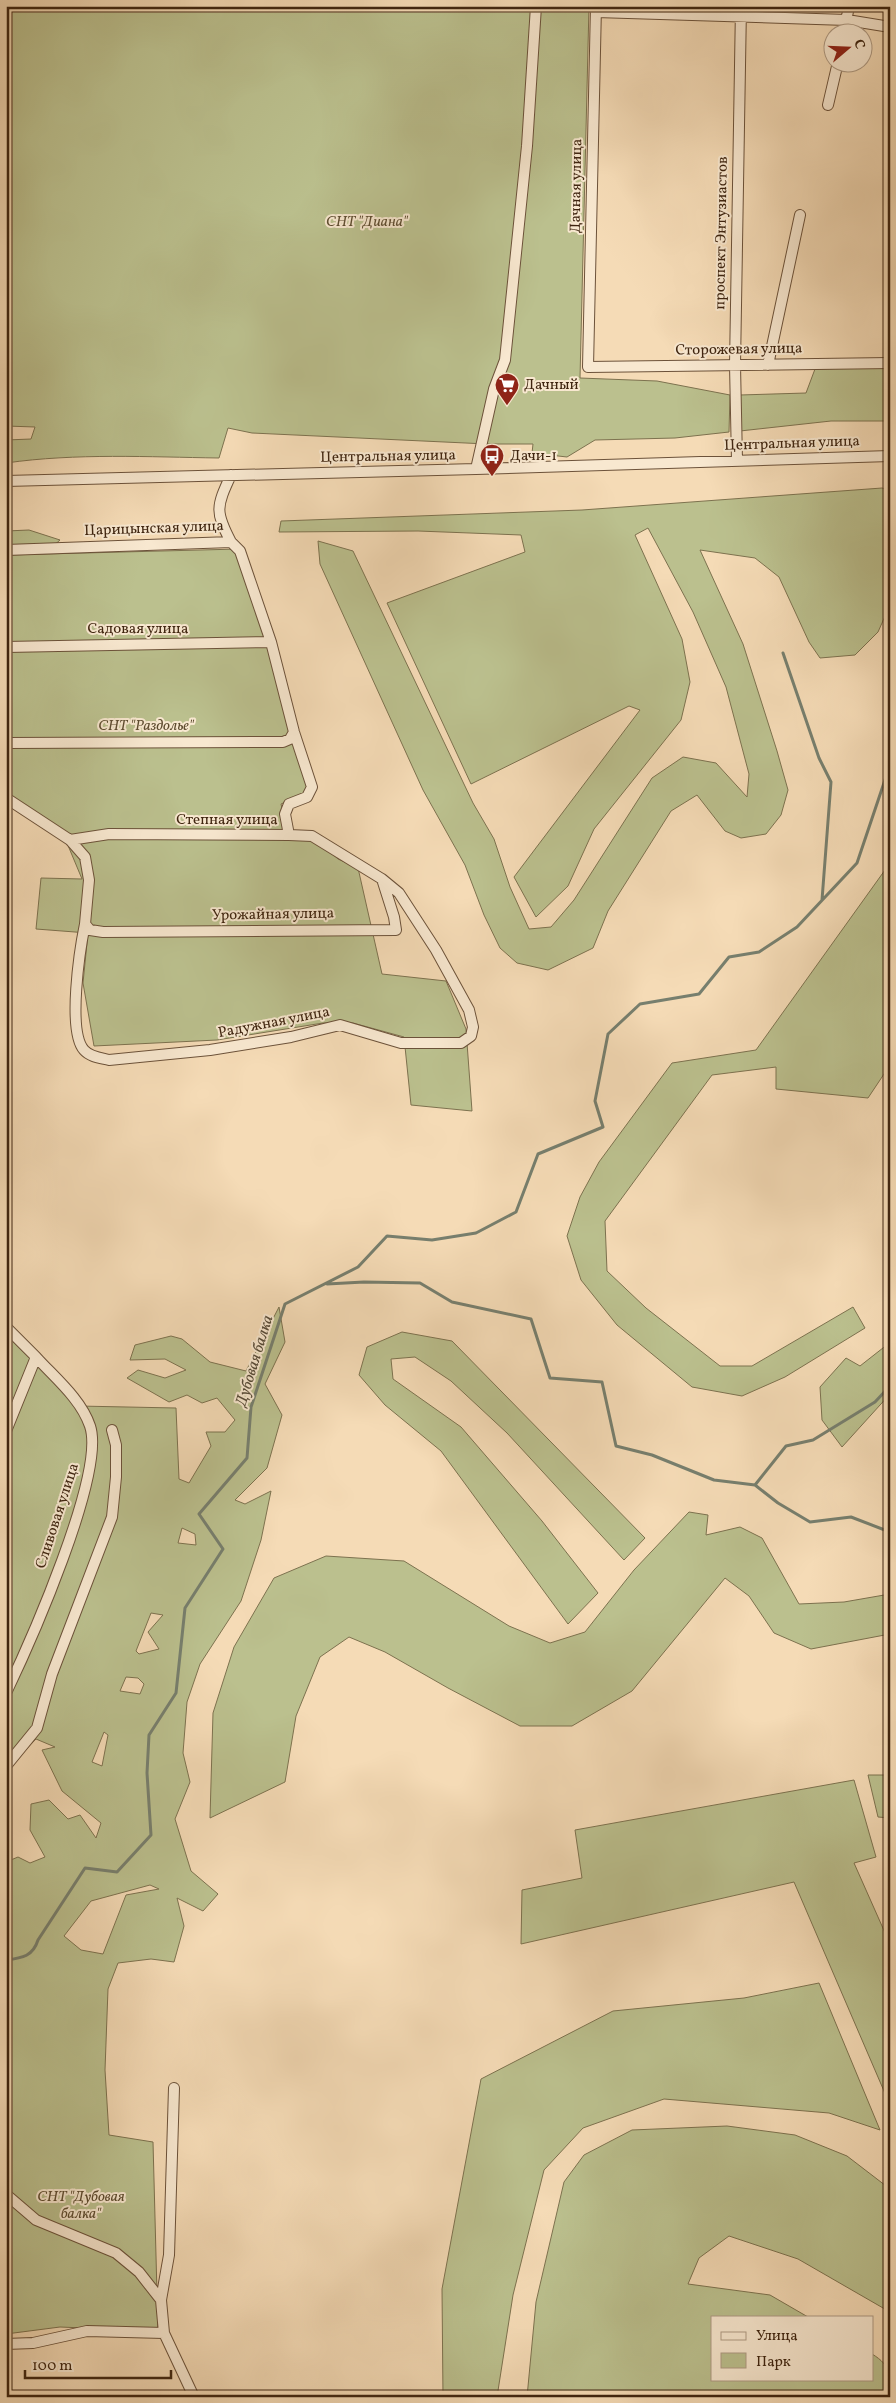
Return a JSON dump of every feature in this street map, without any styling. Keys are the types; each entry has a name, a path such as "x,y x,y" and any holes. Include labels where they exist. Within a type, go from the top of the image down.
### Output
{"street":[{"path":"476,469 494,389 505,360 527,146 536,6"},
{"path":"847,20 850,6"},
{"path":"596,9 741,11 847,20 890,27"},
{"name":"Дачная улица","path":"588,367 596,9"},
{"name":"проспект Энтузиастов","path":"737,461 735,365 741,11"},
{"path":"828,104 836,72"},
{"path":"768,365 800,215"},
{"name":"Сторожевая улица","path":"588,367 890,363"},
{"name":"Центральная улица","path":"6,481 890,456"},
{"name":"Царицынская улица","path":"6,550 231,542 220,520 220,498 232,476"},
{"name":"Степная улица","path":"70,840 110,834 289,835 285,814 290,804 307,797 312,787 294,732 270,642 240,551 231,542"},
{"name":"Садовая улица","path":"6,647 270,642"},
{"path":"6,743 283,742 290,738 294,732"},
{"path":"6,798 70,840 85,857 89,880 85,924"},
{"path":"289,835 312,836 382,879"},
{"name":"Радужная улица","path":"85,924 76,990 78,1038 84,1050 95,1057 109,1060 210,1050 291,1037 340,1025 401,1043 461,1042 471,1036 473,1027 469,1010 436,950 399,894 382,879"},
{"name":"Урожайная улица","path":"85,924 90,930 103,932 396,930 394,917 382,879"},
{"name":"Сливовая улица","path":"6,1327 78,1403 91,1427 91,1462 70,1536 28,1648 6,1693"},
{"path":"6,1431 36,1357"},
{"path":"10,1762 38,1728 52,1674 112,1517 116,1477 116,1446 112,1430"},
{"path":"174,2088 170,2255 161,2300 164,2334 194,2397"},
{"path":"8,2196 36,2220 116,2253 139,2272 161,2300"},
{"path":"6,2344 33,2343 87,2331 164,2334"}],"green space":[{"name":"СНТ \"Диана\"","path":"6,6 589,6 580,378 657,381 730,395 729,432 675,438 595,440 567,457 532,453 533,444 487,444 252,433 228,428 219,458 86,457 6,463 6,440 31,439 35,427 6,426"},
{"path":"890,367 890,421 831,421 740,431 740,395 806,393 815,369"},
{"path":"882,488 890,490 890,605 878,632 855,655 820,658 809,642 779,577 755,558 700,550 743,644 777,751 788,790 781,815 766,834 741,838 725,831 697,795 671,811 608,911 593,948 548,970 517,963 500,948 484,915 465,865 423,790 320,564 318,541 353,551 473,803 494,839 510,887 529,929 551,927 574,900 652,778 683,757 716,763 747,797 749,774 726,687 693,612 648,528 635,535 682,639 690,682 681,720 594,829 568,886 536,917 514,877 640,710 629,706 471,784 387,603 525,552 521,535 418,531 279,532 281,521 582,510"},
{"path":"29,530 60,540 51,548 6,550 6,531"},
{"name":"СНТ \"Раздолье\"","path":"239,549 271,650 308,792 281,804 289,839 317,840 338,859 358,868 382,974 446,981 466,1029 472,1111 411,1105 404,1037 353,1023 323,1023 217,1040 94,1046 83,983 88,933 36,929 41,878 82,879 67,843 6,804 6,555"},
{"path":"890,863 890,1065 868,1098 776,1089 776,1067 712,1075 605,1221 607,1271 646,1308 720,1366 752,1366 853,1307 865,1328 785,1377 742,1396 692,1387 617,1325 581,1280 567,1236 580,1197 599,1162 672,1063 756,1050"},
{"name":"СНТ \"Дубовая балка\"","path":"279,1307 285,1342 265,1384 282,1415 267,1468 235,1500 245,1504 271,1491 261,1540 241,1601 200,1664 187,1702 183,1753 190,1782 175,1819 191,1871 218,1894 203,1911 177,1898 184,1926 174,1962 151,1959 118,1963 108,1989 105,2070 109,2135 153,2142 158,2331 60,2327 6,2334 6,1937 11,1935 6,1932 6,1862 18,1857 30,1863 45,1857 30,1830 31,1804 49,1800 68,1819 80,1815 96,1838 101,1823 62,1791 42,1750 55,1747 36,1739 6,1770 6,1332 78,1406 176,1408 179,1479 189,1483 211,1446 206,1432 225,1432 235,1420 217,1398 202,1403 187,1395 169,1402 127,1378 138,1370 165,1378 186,1370 165,1359 130,1360 135,1345 171,1336 182,1339 210,1362 246,1371","holes":["182,1528 195,1534 196,1545 178,1543","151,1613 163,1615 148,1632 159,1649 139,1654 136,1651","126,1677 138,1678 144,1684 140,1694 120,1691","104,1732 108,1735 102,1766 92,1762","150,1885 159,1889 126,1895 103,1954 81,1950 64,1936 91,1901"]},
{"path":"402,1332 452,1341 645,1538 624,1560 507,1433 451,1381 415,1357 391,1359 393,1379 461,1427 542,1521 598,1593 568,1624 441,1451 385,1405 359,1375 367,1347"},
{"path":"888,1344 890,1394 842,1447 822,1420 820,1387 846,1358 860,1366"},
{"path":"689,1512 708,1515 706,1535 740,1527 762,1538 799,1604 844,1602 890,1594 890,1634 811,1649 774,1633 749,1596 725,1578 632,1691 572,1726 520,1726 385,1652 349,1637 320,1657 296,1716 285,1782 210,1818 213,1713 234,1647 274,1578 326,1556 404,1561 509,1626 550,1643 585,1632 634,1570"},
{"path":"868,1775 890,1775 890,1818 878,1817"},
{"path":"854,1780 876,1857 854,1863 890,1944 890,2105 794,1882 521,1944 522,1890 582,1878 575,1830"},
{"path":"819,1983 880,2130 829,2113 664,2099 583,2128 544,2170 513,2295 497,2397 443,2397 442,2289 481,2079 613,2011 744,1998"},
{"path":"727,2126 795,2135 847,2156 890,2189 890,2312 798,2259 729,2236 699,2258 688,2284 770,2295 806,2316 711,2316 711,2380 874,2380 874,2355 879,2358 888,2372 890,2397 527,2397 536,2302 564,2182 584,2155 632,2130"}],"waterway":[{"path":"783,653 819,758 831,782 822,900"},
{"name":"Дубовая балка","path":"6,1960 22,1957 33,1950 85,1868 117,1872 151,1835 147,1773 149,1735 176,1693 185,1608 223,1549 199,1514 247,1458 251,1407 285,1304 358,1267 387,1236 432,1240 476,1233 516,1212 538,1154 603,1127 595,1101 608,1034 640,1004 699,994 729,957 759,952 797,927 857,863 890,765"},
{"path":"327,1284 364,1282 420,1283 452,1302 531,1319 550,1378 602,1382 616,1446 652,1455 714,1480 755,1485 786,1446 813,1440 875,1402 890,1386"},
{"path":"755,1485 778,1503 810,1522 851,1517 890,1532"}],"place":[{"name":"Дачный","path":"507,406"},
{"name":"Дачи-1","path":"492,477"}]}
